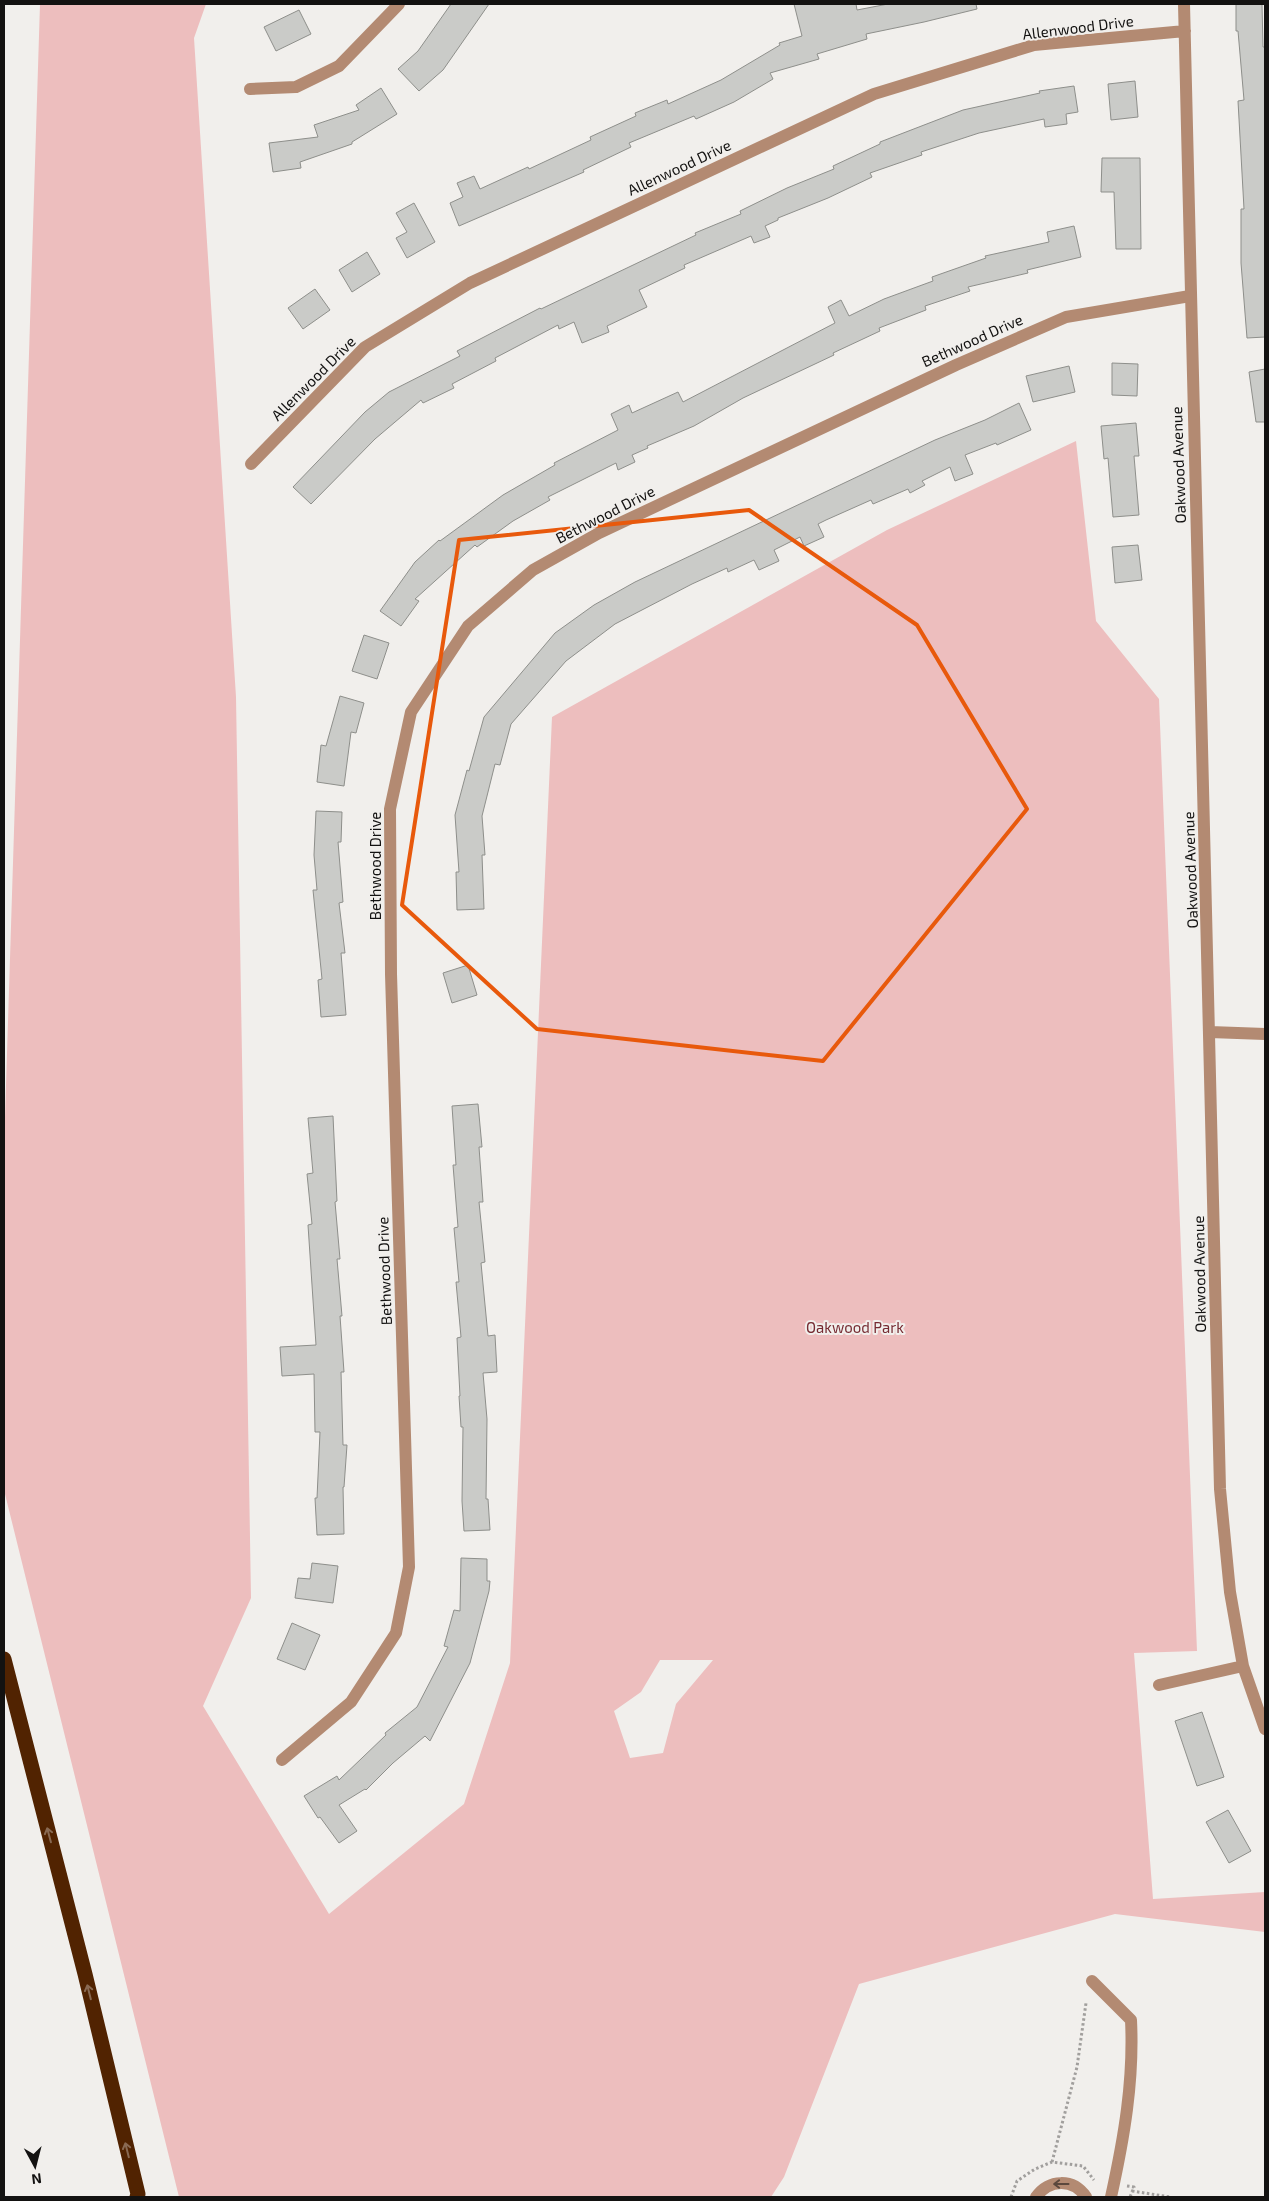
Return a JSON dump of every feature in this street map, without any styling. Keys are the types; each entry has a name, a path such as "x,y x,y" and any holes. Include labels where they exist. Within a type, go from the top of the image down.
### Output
{"highway":[{"path":"4,1659 82,1964 138,2196"}],"street":[{"path":"250,89 296,87 339,66 399,4"},
{"name":"Oakwood Avenue","path":"1184,4 1220,1490 1230,1592 1243,1666 1265,1729"},
{"name":"Allenwood Drive","path":"251,464 365,347 470,283 874,94 1034,45 1185,31"},
{"name":"Bethwood Drive","path":"282,1760 351,1702 396,1633 409,1567 391,974 390,809 411,712 468,626 533,570 599,533 938,373 1066,317 1190,296"},
{"path":"1210,1032 1265,1034"},
{"path":"1159,1685 1243,1666"},
{"path":"1092,1981 1131,2020 1132,2048 1125,2132 1111,2197"},
{"path":"1036,2197 1051,2184 1060,2183 1078,2189 1086,2197"}],"path":[{"path":"1052,2162 1077,2068 1086,2003"},
{"path":"1132,2191 1170,2197"}],"highlighted area":[{"path":"749,510 917,625 1027,809 823,1061 537,1029 402,905 459,540"}],"green space":[{"name":"Oakwood Park","path":"40,4 206,4 194,38 236,697 251,1598 203,1706 329,1914 464,1804 510,1663 552,717 887,530 1076,441 1096,621 1159,699 1197,1651 1134,1653 1153,1899 1265,1892 1265,1932 1115,1914 859,1984 784,2177 771,2197 179,2197 4,1490 4,1149","holes":["660,1660 713,1660 676,1704 663,1753 630,1758 614,1711 641,1692"]}],"building":[{"path":"451,4 489,4 443,70 419,91 398,69 418,51"},
{"path":"794,4 856,4 857,10 888,4 976,4 977,9 866,34 867,39 817,54 819,59 770,73 773,79 734,102 696,119 694,116 629,143 631,147 583,170 584,172 459,226 450,203 463,197 457,183 474,176 480,189 591,140 590,137 636,116 635,113 667,100 668,104 721,80 780,45 779,43 802,36"},
{"path":"1236,4 1262,4 1263,47 1265,47 1265,337 1247,338 1241,263 1241,209 1244,209 1238,101 1244,100 1238,31 1236,31"},
{"path":"299,10 311,34 276,51 264,27"},
{"path":"1135,81 1138,117 1111,120 1108,84"},
{"path":"1074,86 1078,112 1066,114 1067,124 1045,127 1044,119 979,133 921,152 922,155 870,173 872,177 828,198 778,218 778,220 765,226 770,237 754,243 751,236 684,265 685,268 639,290 647,307 607,326 609,332 582,343 574,322 559,329 558,325 495,358 496,361 452,384 454,388 423,403 421,400 375,439 311,504 293,487 365,412 389,392 460,356 457,351 540,308 696,235 695,233 741,214 740,211 787,188 834,169 833,166 880,144 880,142 963,110 1040,93 1039,91"},
{"path":"381,88 397,114 352,142 352,144 300,162 301,168 273,172 269,143 318,137 314,125 359,110 356,105"},
{"path":"1102,158 1140,158 1141,249 1116,249 1114,192 1101,192"},
{"path":"414,203 435,242 407,258 396,238 407,232 396,213"},
{"path":"1074,226 1081,257 1027,270 1028,273 968,287 970,291 925,306 926,310 879,328 880,331 833,353 834,355 743,398 694,426 647,446 648,448 632,455 635,462 618,470 616,463 548,497 550,500 513,521 477,547 475,545 415,599 419,601 401,626 380,611 415,562 439,540 503,495 555,465 554,463 618,430 611,414 629,405 632,413 678,392 683,402 835,323 828,307 841,300 849,316 884,299 933,281 932,277 986,258 985,256 1049,242 1047,232"},
{"path":"367,252 380,274 352,292 339,270"},
{"path":"315,289 330,310 303,329 288,308"},
{"path":"1112,363 1138,364 1137,396 1112,395"},
{"path":"1069,366 1075,392 1033,402 1026,376"},
{"path":"1265,369 1265,422 1256,422 1249,372"},
{"path":"1019,403 1031,430 997,445 996,443 965,455 973,474 955,481 950,467 922,481 925,485 910,493 908,489 873,504 871,500 826,520 818,524 824,537 804,546 800,537 774,550 779,561 759,570 754,560 728,572 727,568 692,584 615,624 566,661 511,724 500,765 495,764 482,816 485,855 482,855 484,909 457,910 456,872 459,872 455,815 484,717 555,633 594,605 635,582 935,440 985,420"},
{"path":"1136,423 1139,456 1134,456 1139,515 1113,517 1108,458 1104,459 1101,426"},
{"path":"1138,545 1142,580 1115,583 1112,547"},
{"path":"364,635 389,643 377,679 352,671"},
{"path":"340,696 364,703 356,733 351,732 344,786 317,782 321,745 326,746"},
{"path":"316,811 342,812 341,842 338,842 343,902 339,903 345,953 341,953 346,1015 321,1017 318,980 322,979 313,890 317,890 314,855"},
{"path":"468,965 477,995 452,1003 443,973"},
{"path":"478,1104 482,1147 479,1147 483,1202 479,1202 485,1262 481,1263 488,1336 495,1335 497,1372 483,1373 487,1419 486,1499 488,1499 490,1530 464,1531 462,1501 463,1427 461,1427 457,1338 461,1337 456,1282 459,1282 454,1228 458,1227 453,1165 456,1165 452,1106"},
{"path":"333,1116 337,1201 335,1202 340,1259 337,1259 344,1372 341,1372 343,1445 347,1445 343,1487 344,1534 317,1535 315,1498 317,1498 320,1432 315,1432 314,1374 282,1376 280,1347 316,1345 308,1225 312,1224 307,1174 313,1173 308,1118"},
{"path":"461,1558 487,1559 487,1581 490,1581 470,1663 430,1741 425,1736 393,1763 366,1790 339,1805 357,1831 339,1843 320,1817 318,1818 304,1796 337,1776 339,1780 386,1735 385,1733 417,1707 448,1647 444,1646 454,1610 460,1611"},
{"path":"312,1563 338,1566 333,1603 295,1598 298,1578 310,1579"},
{"path":"292,1623 320,1635 305,1670 277,1659"},
{"path":"1202,1712 1224,1777 1197,1786 1175,1721"},
{"path":"1228,1810 1251,1851 1229,1863 1206,1822"}]}
